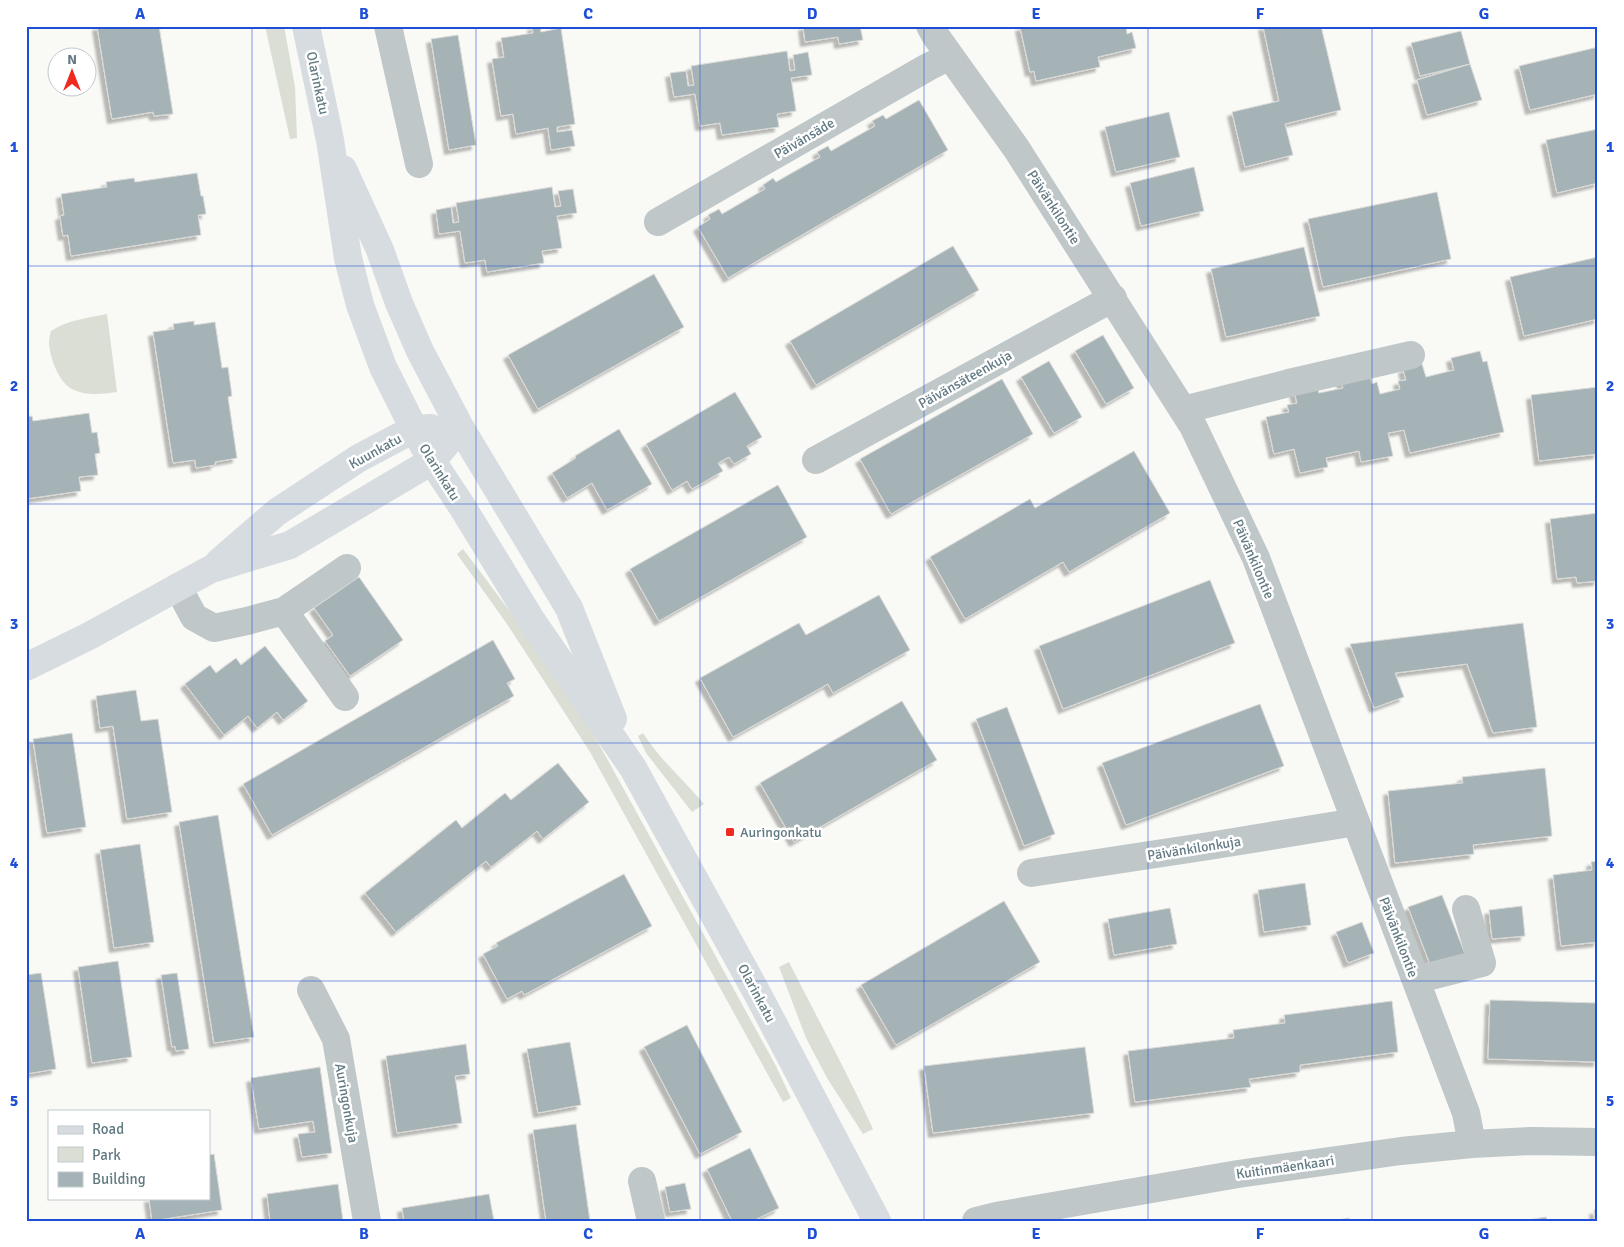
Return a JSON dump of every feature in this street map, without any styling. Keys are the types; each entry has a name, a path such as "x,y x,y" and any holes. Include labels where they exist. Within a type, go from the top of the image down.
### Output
{"main road":[{"name":"Olarinkatu","path":"306,26 330,140 348,258 360,305 382,367 432,461 532,621 633,768 756,991 877,1221"},
{"name":"Olarinkatu","path":"330,140 380,250 399,303 420,352 460,427 569,608 633,768"},
{"name":"Kuunkatu","path":"211,569 277,512 359,458 414,429 460,427"},
{"name":"Kuunkatu","path":"26,667 89,636 211,569 290,545 432,461 460,427"}],"street":[{"path":"388,26 419,164"},
{"name":"Päivänsäde","path":"658,222 928,67 941,36"},
{"name":"Päivänkilontie","path":"941,36 1113,298 1193,426 1256,558 1466,1113 1472,1144"},
{"name":"Päivänsäteenkuja","path":"816,460 1113,298"},
{"path":"1183,410 1289,383 1411,356"},
{"path":"178,587 194,617 214,628 284,611 347,568"},
{"path":"284,611 345,697"},
{"name":"Päivänkilonkuja","path":"1031,873 1356,822"},
{"path":"1414,976 1427,977 1482,963 1466,909"},
{"name":"Auringonkuja","path":"311,990 336,1039 367,1221"},
{"name":"Kuitinmäenkaari","path":"976,1221 1238,1174 1401,1151 1472,1144 1531,1141 1598,1142"},
{"path":"642,1181 652,1221"}],"green space":[{"path":"265,26 284,26 295,87 297,138 290,139"},
{"path":"107,314 117,392 90,394 79,392 69,387 56,370 49,343 51,331 71,322"},
{"path":"463,549 534,645 599,744 776,1066 791,1098 783,1102 590,752 507,624 457,554"},
{"path":"643,733 664,761 704,804 692,812 646,753 638,736"},
{"path":"789,962 873,1129 863,1134 827,1078 806,1038 779,967"}],"building":[{"path":"97,26 159,26 173,114 154,116 153,112 112,119"},
{"path":"532,26 540,26 541,32 561,28 575,124 557,127 557,132 572,130 575,146 551,150 548,128 516,134 513,114 501,116 492,59 504,57 501,38 533,33"},
{"path":"803,26 860,26 863,40 839,44 838,37 805,42"},
{"path":"1126,26 1127,34 1132,32 1136,48 1098,57 1100,67 1036,81 1034,71 1030,72 1020,27"},
{"path":"1263,26 1321,26 1341,110 1285,124 1293,155 1245,167 1232,112 1279,101"},
{"path":"1461,31 1470,64 1420,76 1411,43"},
{"path":"458,35 476,145 449,150 431,39"},
{"path":"1598,47 1598,94 1530,110 1519,66"},
{"path":"787,51 790,71 795,70 793,55 808,52 812,75 791,78 796,111 777,114 779,127 722,135 720,123 700,126 695,94 674,97 670,73 686,71 688,86 694,85 691,66"},
{"path":"1470,64 1482,100 1427,115 1417,80"},
{"path":"919,100 948,150 728,278 698,227 710,219 708,215 719,209 722,214 765,189 763,185 773,178 776,182 820,157 817,152 828,146 831,151 875,126 872,121 883,115 886,119"},
{"path":"1169,112 1180,157 1116,172 1105,127"},
{"path":"1598,129 1598,183 1557,193 1546,140"},
{"path":"1194,167 1204,211 1141,226 1130,183"},
{"path":"197,173 206,214 198,215 201,235 71,256 68,235 63,236 60,216 64,215 61,194 107,187 106,182 134,178 135,182"},
{"path":"552,187 555,207 561,206 558,191 573,189 577,213 557,216 562,248 542,251 544,263 487,272 485,260 465,263 460,231 439,234 436,210 451,207 453,223 459,222 456,203"},
{"path":"1437,192 1451,259 1323,287 1308,219"},
{"path":"953,246 979,290 816,385 790,341"},
{"path":"1304,247 1320,316 1226,337 1211,269"},
{"path":"1598,257 1598,319 1524,336 1510,277"},
{"path":"654,274 684,327 538,409 508,355"},
{"path":"194,321 194,325 215,322 222,368 228,367 232,396 228,397 237,458 215,462 215,465 196,468 195,460 173,463 153,332 174,329 173,324"},
{"path":"1103,335 1134,388 1106,404 1075,351"},
{"path":"1480,351 1483,362 1487,361 1504,432 1410,453 1404,430 1388,433 1393,456 1361,462 1359,451 1326,458 1328,467 1300,473 1294,449 1274,454 1266,417 1289,412 1287,405 1297,403 1294,391 1317,386 1319,393 1343,388 1340,378 1369,371 1372,384 1377,382 1380,394 1400,389 1398,381 1406,380 1403,369 1422,364 1426,377 1454,370 1451,358"},
{"path":"1049,361 1082,417 1054,433 1021,377"},
{"path":"1002,379 1033,434 891,514 860,459"},
{"path":"1598,387 1598,454 1539,461 1531,395"},
{"path":"735,392 762,437 747,446 751,454 734,464 729,457 718,463 723,471 692,489 687,481 672,490 646,444"},
{"path":"89,413 92,433 97,432 100,453 95,454 98,475 79,477 81,491 26,499 26,417 32,416 33,421"},
{"path":"619,429 652,484 607,510 592,483 567,498 552,473 576,458 575,456"},
{"path":"1134,451 1170,513 1069,572 1063,562 965,619 930,557 1030,499 1035,508"},
{"path":"778,485 807,537 659,621 630,569"},
{"path":"1598,513 1598,581 1577,583 1576,577 1557,579 1550,519"},
{"path":"359,577 403,640 350,676 325,641 333,635 314,608"},
{"path":"1210,580 1235,643 1063,709 1039,646"},
{"path":"879,595 910,650 833,693 828,684 733,737 700,678 799,623 806,635"},
{"path":"1523,623 1537,727 1493,733 1467,664 1395,673 1404,697 1374,708 1350,644"},
{"path":"493,640 515,679 507,683 514,696 272,835 243,784"},
{"path":"265,646 308,701 283,720 277,712 257,728 248,716 224,735 185,684 210,665 216,673 236,658 241,665"},
{"path":"136,690 141,721 158,719 172,812 127,819 113,726 100,728 96,696"},
{"path":"902,701 937,760 794,842 760,783"},
{"path":"1260,704 1284,766 1126,825 1102,763"},
{"path":"1007,707 1055,834 1024,846 976,719"},
{"path":"72,733 86,827 47,833 33,739"},
{"path":"558,763 589,802 543,839 537,831 491,867 486,861 396,932 365,893 456,820 462,828 505,793 511,800"},
{"path":"1545,768 1552,836 1473,845 1474,854 1395,863 1388,791 1463,783 1462,777"},
{"path":"218,815 254,1037 214,1043 179,822"},
{"path":"140,844 154,942 114,948 100,850"},
{"path":"1598,861 1598,942 1561,946 1553,875 1592,870 1591,862"},
{"path":"624,874 652,926 524,995 522,991 507,999 483,954 498,946 496,943"},
{"path":"1305,883 1311,925 1264,932 1258,890"},
{"path":"1442,895 1467,959 1433,972 1408,907"},
{"path":"1004,901 1040,962 896,1045 861,985"},
{"path":"1522,906 1525,936 1492,939 1489,910"},
{"path":"1170,908 1177,944 1114,955 1108,919"},
{"path":"1362,922 1374,953 1348,963 1336,932"},
{"path":"118,961 132,1057 92,1063 78,967"},
{"path":"41,973 56,1069 26,1074 26,975"},
{"path":"177,973 189,1049 176,1051 175,1046 172,1047 161,975"},
{"path":"1490,1000 1598,1003 1598,1062 1488,1059"},
{"path":"1392,1001 1398,1052 1300,1065 1300,1072 1249,1079 1251,1087 1135,1102 1128,1051 1234,1038 1233,1030 1285,1023 1284,1015"},
{"path":"687,1025 742,1132 700,1154 644,1047"},
{"path":"570,1042 581,1105 538,1113 527,1049"},
{"path":"466,1044 470,1074 455,1076 462,1123 397,1133 386,1056"},
{"path":"1085,1047 1094,1113 933,1133 924,1066"},
{"path":"320,1067 332,1153 302,1157 298,1134 315,1132 313,1121 259,1129 251,1078"},
{"path":"576,1124 590,1221 546,1221 533,1130"},
{"path":"750,1148 779,1208 753,1221 732,1221 707,1169"},
{"path":"214,1154 222,1210 152,1221 149,1200 210,1200 210,1155"},
{"path":"685,1183 691,1209 670,1212 665,1187"},
{"path":"338,1184 343,1221 270,1221 267,1194"},
{"path":"489,1194 494,1221 404,1221 402,1208"},
{"path":"1594,1210 1598,1210 1598,1221 1595,1221"},
{"path":"1546,1217 1547,1221 1522,1221"},
{"path":"1349,1218 1349,1221 1332,1221"}],"place":[{"name":"Auringonkatu","path":"730,832"}]}
